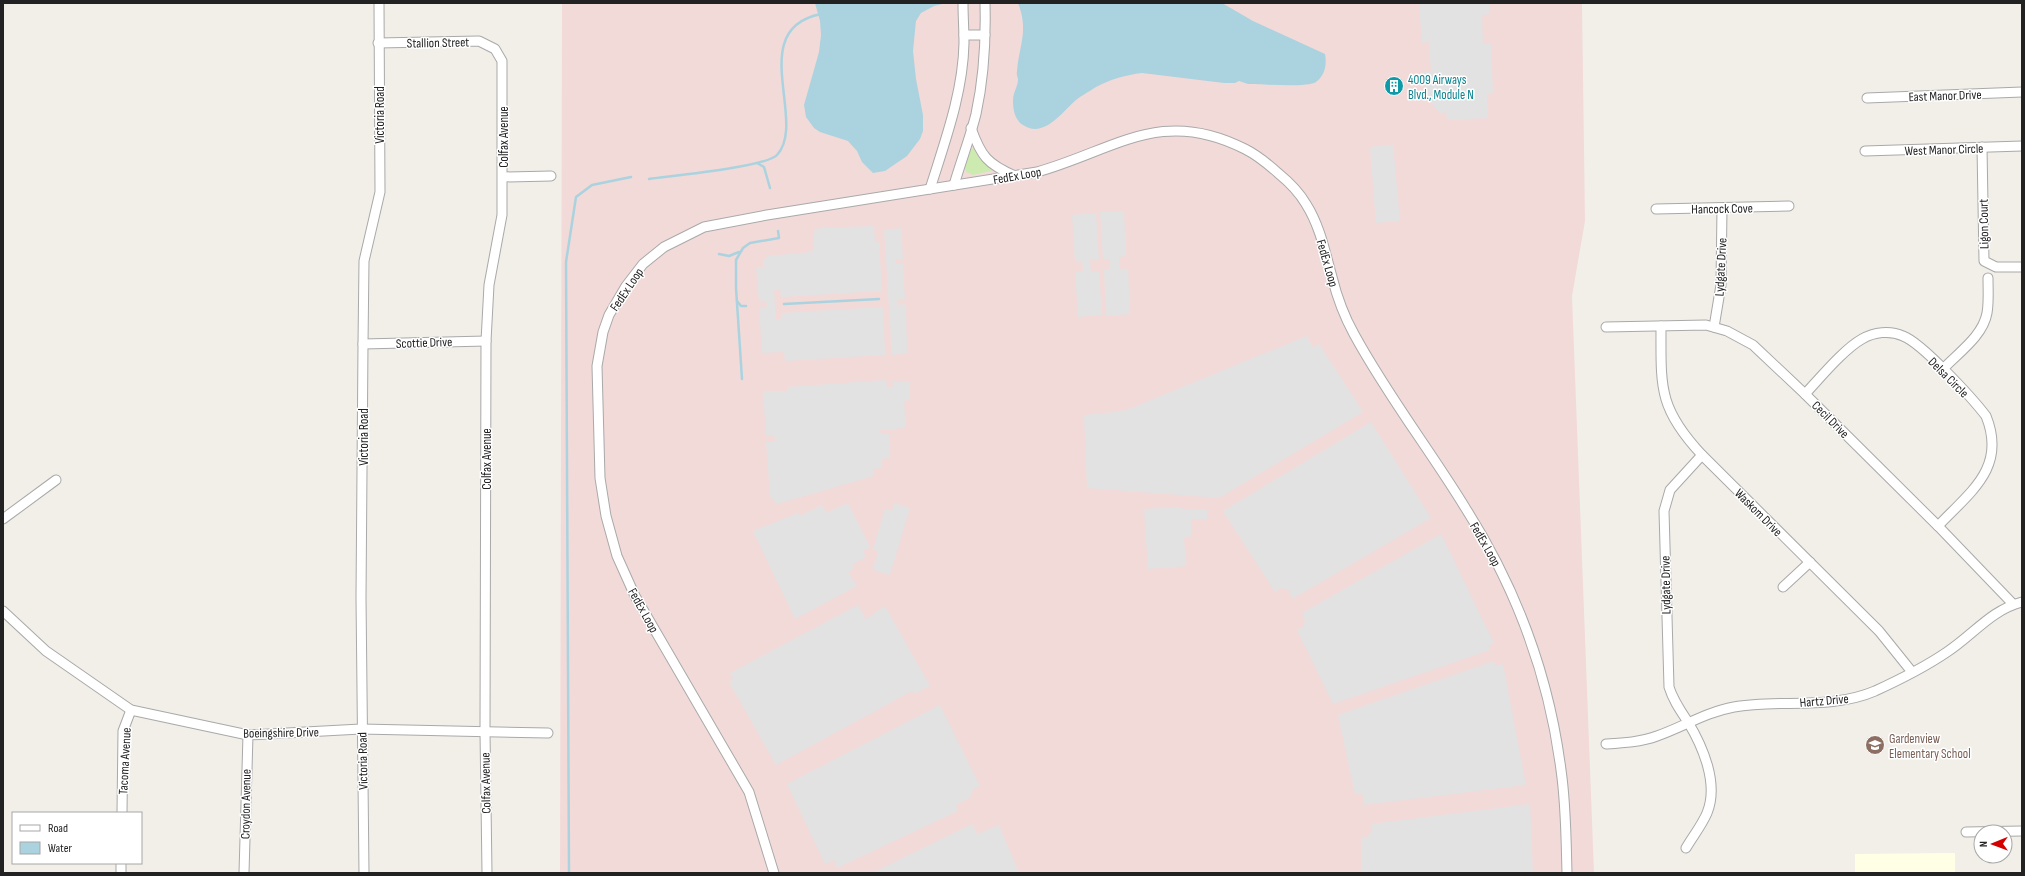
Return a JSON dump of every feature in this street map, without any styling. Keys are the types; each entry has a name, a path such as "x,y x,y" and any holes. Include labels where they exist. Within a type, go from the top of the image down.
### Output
{"street":[{"name":"Victoria Road","path":"364,873 361,729 364,261 380,192 378,43 379,3"},
{"path":"930,189 958,94 964,35 963,3"},
{"path":"954,185 971,128 981,84 985,35 985,3"},
{"path":"964,35 985,35"},
{"name":"Stallion Street","path":"378,43 479,41 495,49"},
{"name":"Colfax Avenue","path":"487,873 485,732 486,341 489,285 502,215 503,177 502,62 495,49"},
{"name":"East Manor Drive","path":"1867,98 2022,92"},
{"path":"971,128 978,148 985,159 997,168 1015,176"},
{"name":"FedEx Loop","path":"774,873 749,792 635,596 617,556 606,516 600,478 597,366 603,332 609,315 634,274 664,247 690,233 714,224 1015,176 1061,165 1114,143 1141,135 1162,131 1191,132 1217,137 1246,150 1263,160 1296,190 1306,203 1317,226 1338,297 1353,333 1466,510 1502,571 1521,615 1544,686 1556,736 1566,812 1567,873"},
{"name":"West Manor Circle","path":"1865,152 2022,146"},
{"name":"Ligon Court","path":"1982,147 1984,261 1996,267 2022,267"},
{"path":"503,177 551,176"},
{"name":"Hancock Cove","path":"1656,209 1789,206"},
{"name":"Lydgate Drive","path":"1714,327 1721,285 1722,208"},
{"path":"1943,369 1975,337 1985,322 1988,305 1988,278"},
{"name":"Cecil Drive","path":"1606,327 1697,324 1714,327 1736,334 1753,345 2018,603"},
{"name":"Waskom Drive","path":"1661,326 1662,385 1668,408 1679,430 1702,455 1879,631 1912,672"},
{"name":"Delsa Circle","path":"1805,394 1855,343 1877,334 1895,333 1910,339 1943,369 1986,416 1991,430 1992,446 1990,466 1982,480 1938,526"},
{"name":"Scottie Drive","path":"363,344 486,341"},
{"name":"Lydgate Drive","path":"1686,848 1706,814 1711,790 1706,762 1688,723 1675,703 1668,678 1664,511 1670,490 1702,455"},
{"path":"3,519 56,480"},
{"path":"1783,587 1810,562"},
{"name":"Hartz Drive","path":"1606,744 1645,740 1720,710 1745,705 1828,702 1850,699 1874,691 1947,652 1994,614 2018,603"},
{"name":"Boeingshire Drive","path":"3,611 46,651 131,710 248,735 361,729 548,733"},
{"name":"Tacoma Avenue","path":"122,812 124,730 131,710"},
{"name":"Croydon Avenue","path":"244,873 248,735"},
{"path":"1966,832 2022,831"}],"shaded area":[{"path":"562,3 1582,3 1585,221 1572,296 1594,873 560,873"},
{"path":"1419,3 1489,3 1489,14 1482,15 1483,44 1491,43 1493,93 1487,94 1488,118 1447,120 1446,112 1440,113 1433,106 1432,102 1425,102 1424,72 1431,71 1429,42 1422,43"},
{"path":"1393,145 1400,221 1376,223 1370,147"},
{"path":"1124,211 1126,256 1119,257 1120,269 1128,269 1130,314 1106,316 1104,270 1110,269 1110,259 1103,259 1100,212"},
{"path":"1096,213 1099,259 1090,260 1091,272 1099,271 1102,315 1078,317 1075,272 1083,271 1082,261 1075,261 1072,215"},
{"path":"874,226 875,242 879,242 882,291 781,297 780,289 774,290 776,319 781,319 781,313 883,307 885,355 785,361 784,352 762,353 759,308 767,307 766,301 759,301 756,267 763,267 763,260 769,256 811,252 814,249 813,234 815,230 820,228"},
{"path":"901,228 903,259 896,259 896,264 903,264 905,299 897,300 898,305 906,304 907,353 892,355 884,230"},
{"path":"1307,336 1313,348 1319,344 1363,412 1219,498 1087,488 1084,415 1129,409"},
{"path":"886,380 887,387 893,387 892,382 909,381 910,400 904,401 906,428 880,430 881,434 889,434 890,458 882,459 882,468 873,469 874,476 777,504 770,496 766,442 775,441 774,435 766,435 763,391 787,391 787,387"},
{"path":"1371,422 1431,518 1292,599 1289,590 1280,588 1275,592 1223,511"},
{"path":"848,503 870,547 863,551 866,557 852,565 854,569 848,572 857,586 795,619 753,531 798,513 800,516 822,505 826,513"},
{"path":"894,503 910,508 890,575 873,570 878,551 873,549 885,509 892,511"},
{"path":"1181,507 1182,510 1207,509 1207,519 1191,519 1191,536 1184,538 1186,566 1148,569 1144,509"},
{"path":"1441,534 1494,643 1489,645 1490,650 1333,704 1297,630 1303,627 1305,621 1302,613"},
{"path":"858,605 866,619 885,606 930,686 914,694 912,691 776,765 729,682 733,679 730,673"},
{"path":"1494,661 1495,666 1503,664 1526,785 1364,805 1364,799 1361,793 1355,794 1338,715"},
{"path":"940,705 980,786 973,789 971,797 956,805 958,811 837,868 834,860 825,864 787,784"},
{"path":"1530,804 1533,873 1361,873 1361,838 1367,837 1372,831 1371,824"},
{"path":"972,824 977,834 999,825 1019,873 872,873"},
{"path":"1955,853 1955,873 1855,873 1855,854"}],"green space":[{"path":"974,148 978,157 991,169 991,171 973,175 966,172 965,166 971,149"}],"water":[{"path":"815,3 946,3 934,6 921,13 916,21 913,51 916,79 923,115 923,131 920,139 907,156 885,171 873,173 862,162 857,151 848,141 820,132 814,128 806,117 804,105 819,52 821,35 820,21"},
{"path":"1018,3 1222,3 1253,21 1325,54 1326,62 1323,73 1316,82 1303,85 1248,84 1239,81 1235,83 1224,83 1142,73 1130,75 1096,87 1076,100 1052,122 1038,129 1031,128 1020,123 1013,108 1013,98 1018,82 1017,72 1023,30 1023,22"}],"waterway":[{"path":"649,179 737,167 769,159 777,155 785,140 786,121 782,78 782,57 786,38 799,23 821,14"},
{"path":"757,163 764,167 770,188"},
{"path":"569,873 566,262 576,197 592,185 631,177"},
{"path":"742,379 736,288 736,260 743,248 750,243 779,238 778,231"},
{"path":"719,254 729,256 739,252"},
{"path":"784,304 879,299"},
{"path":"737,301 741,306 746,306"}],"place":[{"name":"4009 Airways Blvd., Module N","path":"1394,86"},
{"name":"Gardenview Elementary School","path":"1875,745"}]}
